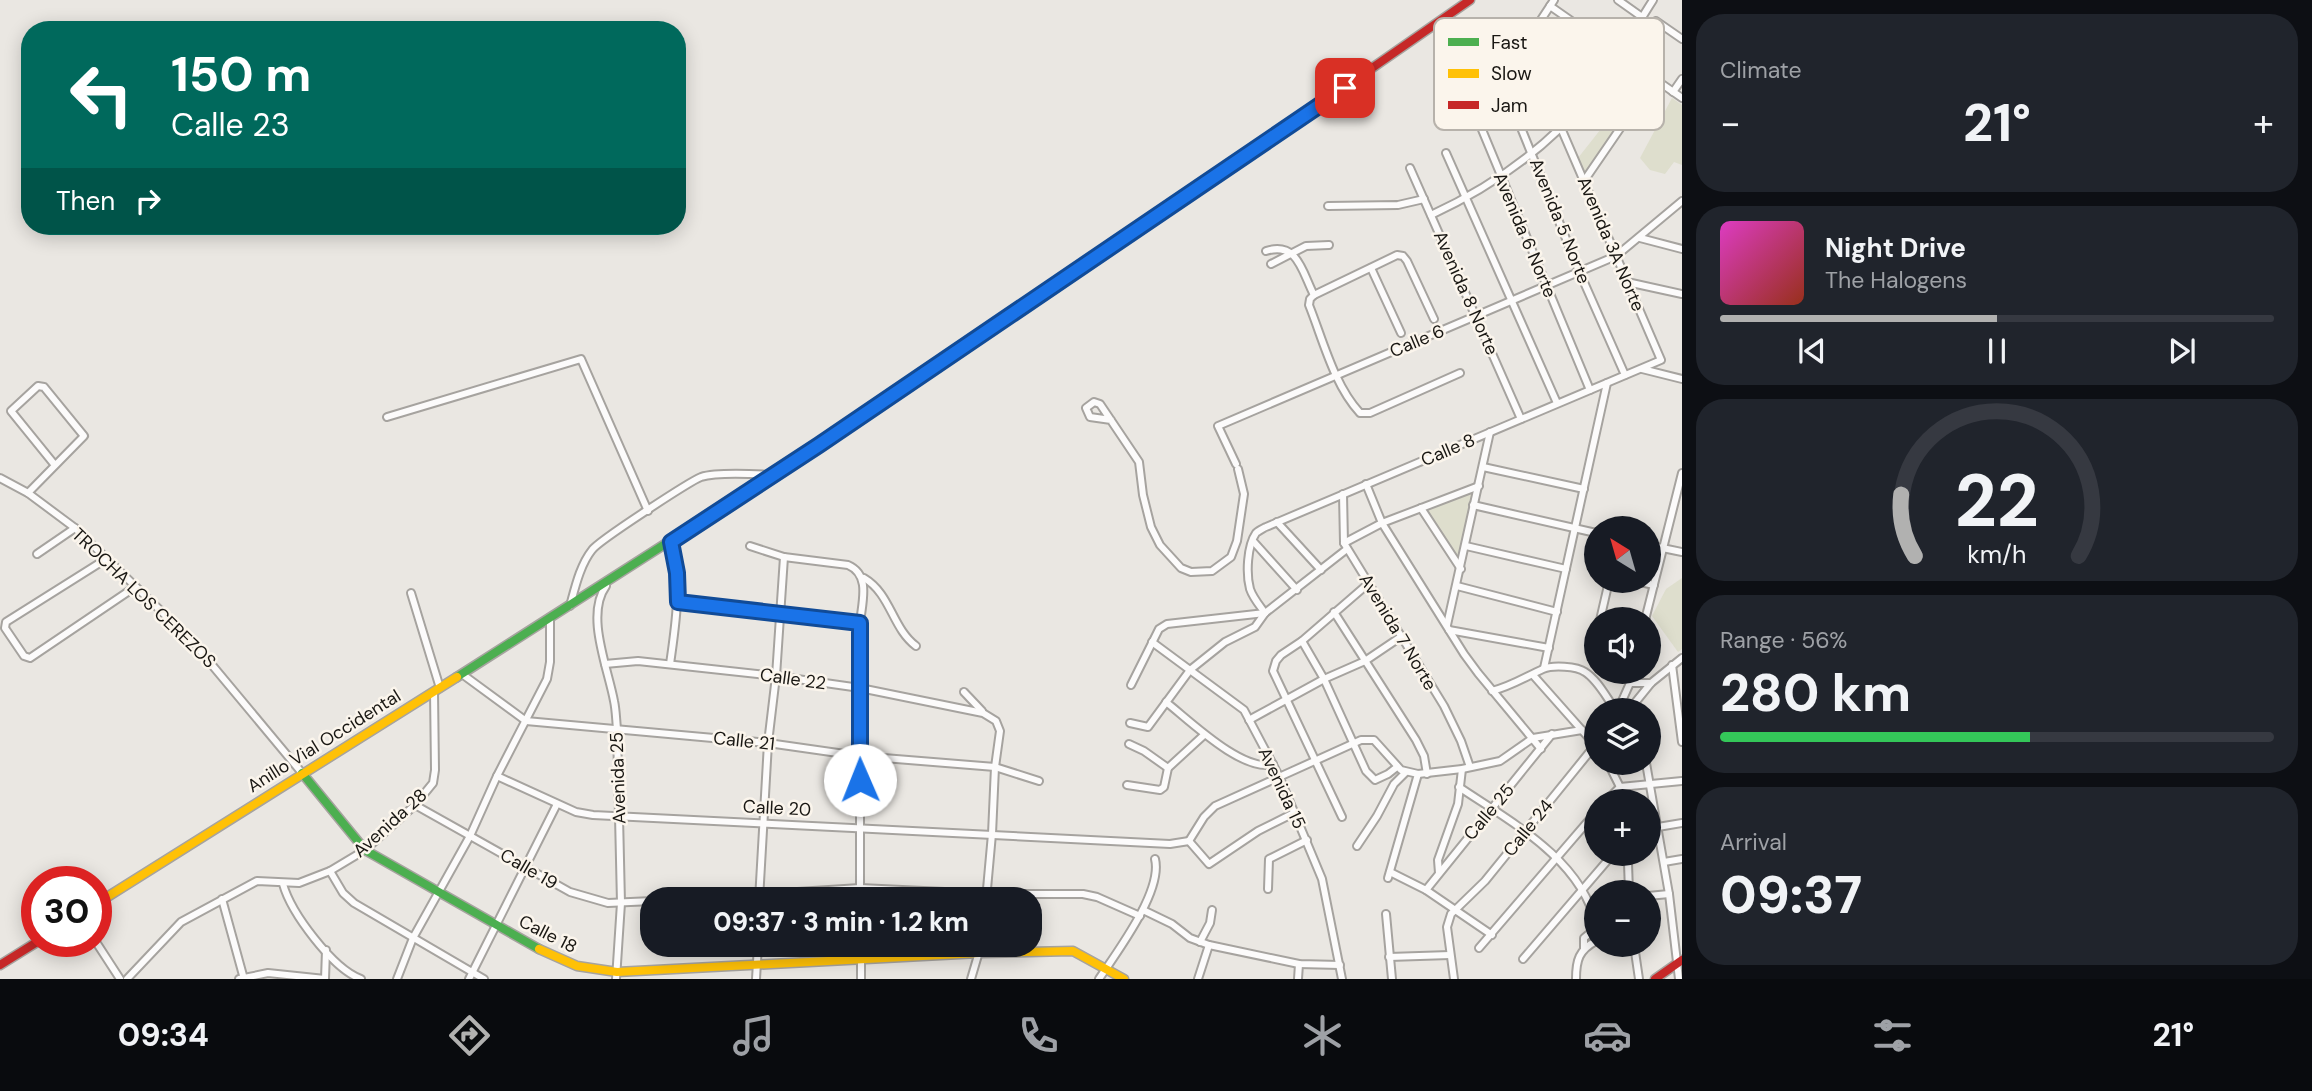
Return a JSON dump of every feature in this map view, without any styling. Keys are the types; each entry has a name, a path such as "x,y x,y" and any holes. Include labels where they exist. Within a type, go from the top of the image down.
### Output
{"main road":[{"name":"Anillo Vial Occidental","path":"1445,18 1471,0"},
{"name":"Anillo Vial Occidental","path":"112,894 671,542 1249,155 1434,26"},
{"name":"Calle 18","path":"302,773 365,850 534,947 577,966 617,975 885,957"},
{"name":"Calle 18","path":"1042,950 1073,951 1124,979"},
{"path":"0,965 21,952"},
{"path":"1655,979 1680,962"}],"street":[{"path":"1618,0 1643,17 1653,0"},
{"path":"1542,18 1552,3 1572,18"},
{"path":"1664,27 1682,39"},
{"path":"1673,92 1682,79"},
{"path":"1664,86 1682,99"},
{"name":"Avenida 6 Norte","path":"1482,130 1590,390"},
{"name":"Avenida 5 Norte","path":"1522,130 1626,375"},
{"path":"1431,215 1466,199 1501,177 1559,130"},
{"name":"Avenida 3A Norte","path":"1562,130 1661,360"},
{"path":"1584,181 1619,130"},
{"path":"1446,153 1557,403"},
{"name":"Avenida 8 Norte","path":"1410,168 1521,419"},
{"path":"1328,206 1398,205 1424,199"},
{"name":"Calle 6","path":"1111,420 1139,462 1146,512 1156,538 1181,568 1191,572 1212,571 1231,557 1237,541 1244,494 1237,467 1218,426 1616,256 1681,203"},
{"path":"1640,238 1682,249"},
{"path":"1271,264 1306,246 1329,245"},
{"path":"1266,251 1284,248 1293,253 1314,295"},
{"path":"1434,319 1404,256 1398,256 1314,295 1309,305 1337,375 1352,405 1360,413 1370,413 1460,373"},
{"path":"1371,268 1401,333"},
{"path":"1627,282 1682,294"},
{"path":"387,417 581,359 648,511"},
{"name":"Calle 8","path":"1253,541 1256,533 1277,523 1661,360"},
{"path":"1641,369 1682,379"},
{"path":"1492,691 1534,676 1544,668 1607,383"},
{"path":"27,493 84,436 44,387 38,386 11,411 54,464"},
{"path":"1448,627 1490,432"},
{"path":"1483,467 1584,489"},
{"path":"1661,560 1682,473"},
{"path":"570,607 580,572 592,549 648,511 701,477 773,475"},
{"name":"TROCHA LOS CEREZOS","path":"0,478 27,493 75,528 192,641 302,773"},
{"path":"1366,484 1382,523 1448,627 1492,691 1541,748"},
{"path":"1129,723 1148,727 1191,670 1225,642 1255,628 1265,613 1297,590 1346,546 1382,523 1479,486"},
{"path":"1343,494 1346,546"},
{"path":"1473,505 1584,530"},
{"path":"1421,508 1461,569"},
{"path":"1277,523 1321,570"},
{"path":"37,554 75,528"},
{"path":"1253,541 1297,590"},
{"path":"1253,541 1249,554 1251,590 1265,613"},
{"path":"670,664 678,602 676,563 671,542"},
{"path":"750,545 784,557 848,565 857,569 878,589 902,634 916,646"},
{"name":"Avenida 7 Norte","path":"1346,546 1454,724 1470,767"},
{"path":"1465,546 1566,569"},
{"path":"1661,548 1682,552"},
{"path":"760,887 768,743 776,677 784,557"},
{"path":"106,559 6,622 5,628 23,656 30,657 135,587"},
{"path":"860,887 860,623 864,578"},
{"name":"Avenida 25","path":"609,582 600,594 598,611 599,637 615,702 617,729 621,903 617,975"},
{"path":"1342,817 1274,676 1273,666 1281,655 1303,641 1369,583"},
{"path":"1457,586 1557,612"},
{"name":"Avenida 28","path":"127,979 180,922 222,899 257,881 299,883 330,871 365,850 415,805 433,783 437,690 411,593"},
{"path":"678,602 860,623"},
{"path":"1334,612 1421,749 1427,774"},
{"path":"1131,685 1159,629 1167,624 1265,613"},
{"path":"397,979 413,938 470,836 497,776 547,679 550,662 550,619"},
{"path":"1448,627 1549,648"},
{"path":"1250,720 1324,679 1365,660 1402,636"},
{"path":"1303,641 1324,679 1366,771 1375,780 1397,767"},
{"name":"Avenida 15","path":"1152,642 1239,704 1250,720 1279,776 1325,890 1342,979"},
{"path":"1661,675 1682,658"},
{"name":"Calle 22","path":"605,664 638,661 776,677 860,688 983,713 996,721 1000,732 995,767"},
{"path":"1672,666 1682,742"},
{"path":"1544,668 1583,670 1607,698"},
{"path":"462,674 526,721"},
{"path":"1534,676 1582,730"},
{"path":"1624,698 1630,684"},
{"path":"964,692 983,713"},
{"path":"1166,702 1223,748 1260,766 1273,764"},
{"name":"Calle 21","path":"526,721 768,743 859,756 995,767 1038,781"},
{"path":"1294,813 1258,831 1209,864 1189,841 1204,817 1215,806 1367,738 1374,740 1405,773 1427,774 1500,761 1533,738 1582,730"},
{"name":"Calle 25","path":"1426,890 1553,734"},
{"path":"1127,785 1160,790 1164,787 1168,768 1204,735"},
{"path":"1129,744 1168,768"},
{"name":"Calle 24","path":"1455,909 1476,891 1584,760"},
{"path":"988,887 995,767"},
{"path":"1439,873 1438,860 1458,804 1462,769"},
{"path":"1357,846 1394,784 1405,773"},
{"path":"1418,774 1389,875 1426,890 1492,934"},
{"path":"1614,775 1620,788 1682,780"},
{"path":"1648,775 1650,789"},
{"name":"Calle 20","path":"497,776 576,812 1170,844 1189,841"},
{"path":"1460,787 1557,857 1584,892"},
{"path":"471,975 557,804"},
{"name":"Calle 19","path":"415,805 570,892 592,901 640,902"},
{"path":"1661,826 1682,823"},
{"path":"1479,948 1584,826"},
{"path":"1268,889 1269,859 1307,840"},
{"path":"1661,844 1680,962 1679,979"},
{"path":"1099,979 1141,913 1157,873 1155,859"},
{"path":"1664,862 1682,859"},
{"path":"1523,959 1602,866"},
{"path":"330,871 343,893 354,903 471,975 484,979"},
{"path":"283,884 287,898 303,923 342,968 361,979"},
{"path":"1042,895 1083,894 1097,897 1172,924 1190,938 1209,945 1299,964 1340,965"},
{"path":"1661,895 1669,894"},
{"path":"222,899 242,978 268,973 325,979 326,950"},
{"path":"1454,979 1447,927 1448,919 1455,909"},
{"path":"1200,942 1210,923 1212,910"},
{"path":"1386,914 1392,979"},
{"path":"1198,979 1209,945"},
{"path":"1576,979 1576,961 1584,949"},
{"path":"1389,957 1450,955"},
{"path":"106,957 120,979"},
{"path":"756,979 757,957"},
{"path":"971,979 978,957"},
{"path":"1636,957 1639,979"},
{"path":"861,959 862,979"},
{"path":"1298,979 1299,964"}],"green space":[{"path":"1672,98 1682,105 1682,165 1674,162 1665,174 1650,170 1640,158 1655,130 1664,130 1664,113"},
{"path":"1600,130 1615,130 1586,173 1578,158"},
{"path":"1473,492 1460,563 1425,509"},
{"path":"1682,578 1682,649 1678,652 1661,628 1661,607 1657,607 1666,589"}],"traffic: fast":[{"path":"457,677 773,475 923,374"},
{"path":"302,773 365,850 539,949"}],"traffic: slow":[{"path":"923,374 1192,193"},
{"path":"112,894 457,677"},
{"path":"539,949 577,966 617,972 979,953 1073,951 1124,979"}],"traffic: jam":[{"path":"1444,18 1470,0"},
{"path":"1192,193 1434,25"},
{"path":"0,965 21,952"},
{"path":"1655,979 1682,960"}],"route":[{"path":"860,780 860,623 678,602 677,573 671,542 819,445 1345,88"}]}
